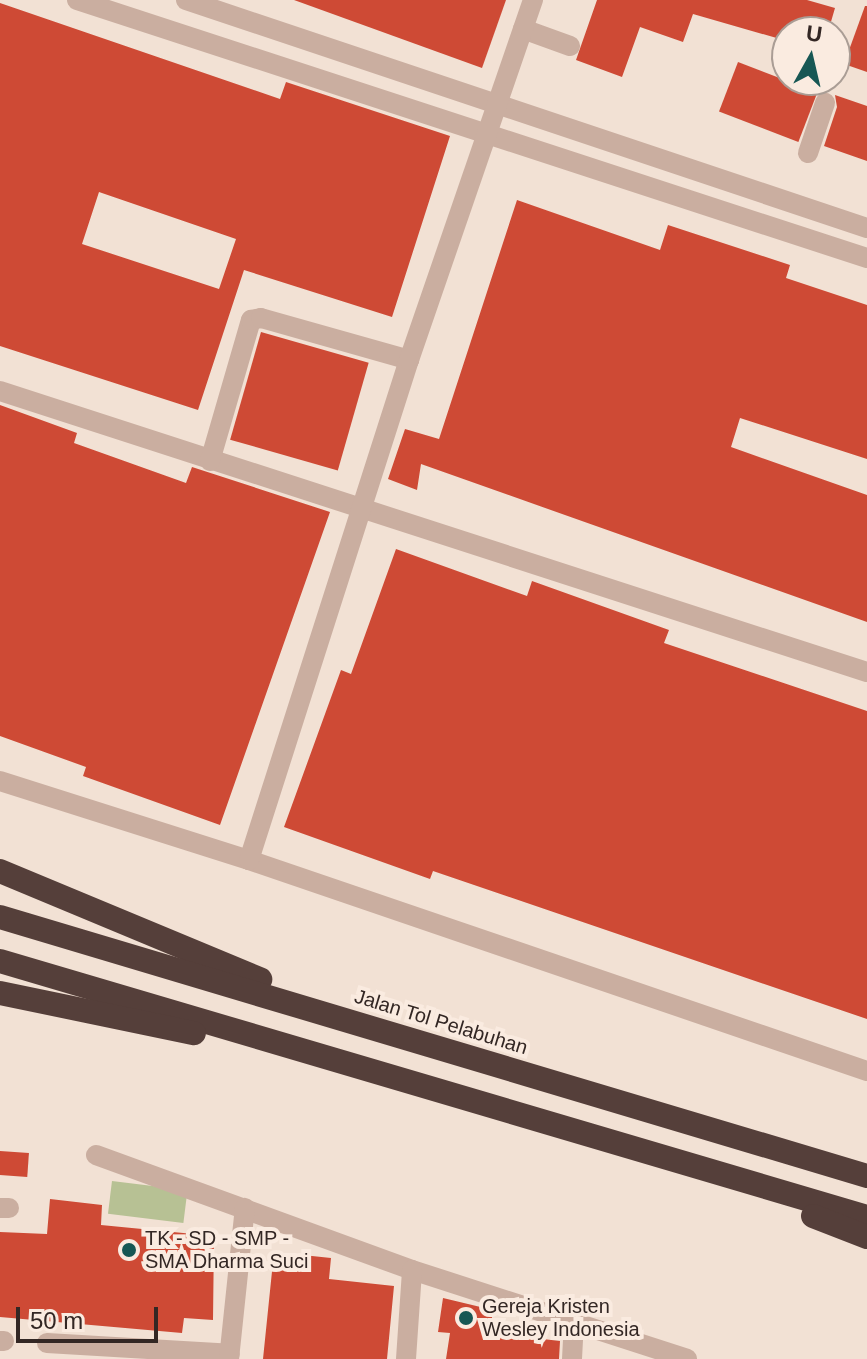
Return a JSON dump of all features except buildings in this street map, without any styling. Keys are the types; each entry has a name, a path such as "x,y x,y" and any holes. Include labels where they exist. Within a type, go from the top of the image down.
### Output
{"highway":[{"path":"0,871 380,1028"},
{"name":"Jalan Tol Pelabuhan","path":"0,917 380,1028 722,1135 867,1176"},
{"path":"0,961 867,1217"},
{"path":"0,993 303,1052"},
{"path":"722,1135 867,1159"},
{"path":"669,1159 867,1237"}],"street":[{"path":"77,0 867,258"},
{"path":"186,0 867,228"},
{"path":"249,860 409,360 533,0"},
{"path":"523,29 570,46"},
{"path":"808,153 825,103"},
{"path":"210,461 251,320 261,318 409,360"},
{"path":"0,391 867,672"},
{"path":"0,781 249,860 867,1071"},
{"path":"96,1155 412,1270 687,1359"},
{"path":"47,1343 230,1356 245,1208"},
{"path":"406,1359 412,1270"},
{"path":"572,1359 574,1322"}],"green space":[{"path":"112,1181 187,1190 183,1223 108,1214"}],"place":[{"name":"TK - SD - SMP - SMA Dharma Suci","path":"129,1250"},
{"name":"Gereja Kristen Wesley Indonesia","path":"466,1318"}]}
